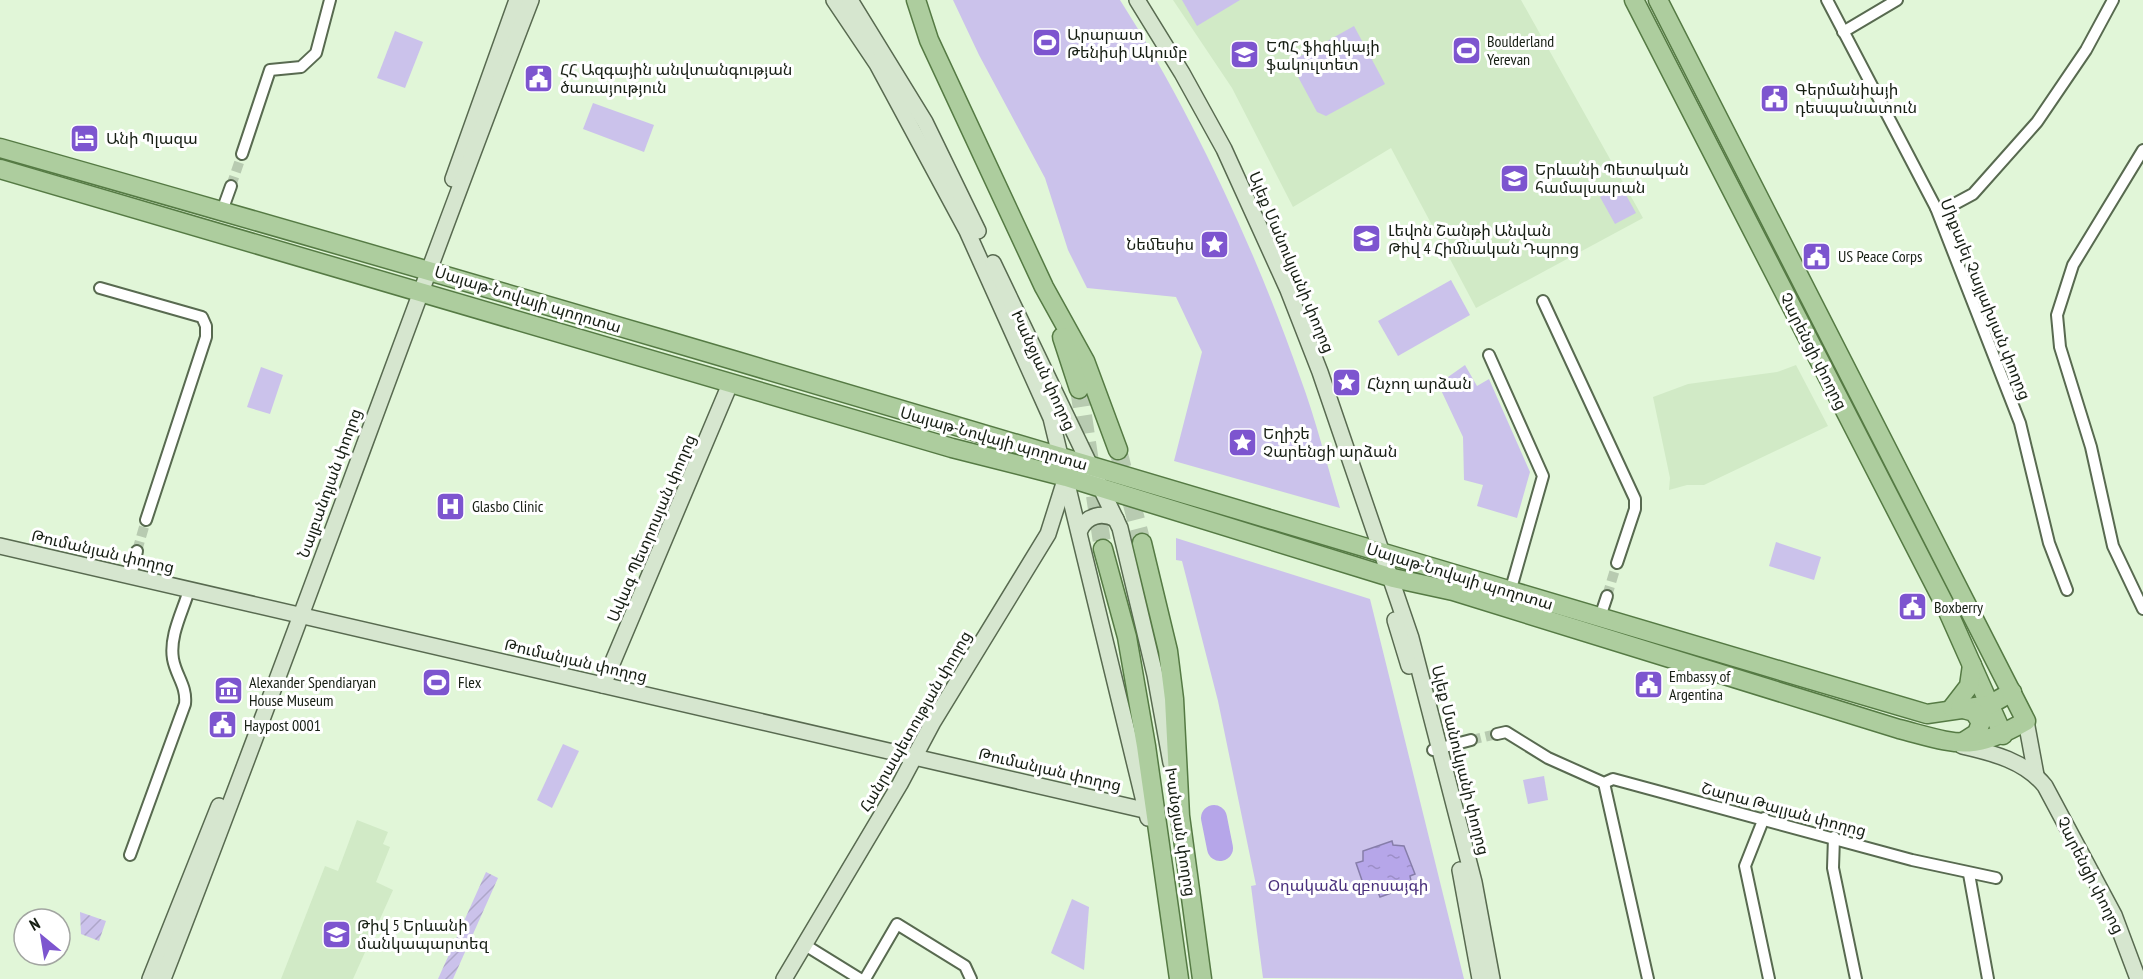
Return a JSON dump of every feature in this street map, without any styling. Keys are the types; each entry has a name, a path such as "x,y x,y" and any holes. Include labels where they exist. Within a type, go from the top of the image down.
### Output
{"main road":[{"name":"Նալբանդյան փողոց","path":"150,979 296,614 416,291 517,0"},
{"name":"Նալբանդյան փողոց","path":"424,268 531,0"},
{"name":"Խանջյան փողոց","path":"834,0 878,64 967,231 1051,418 1063,458 1144,810 1159,846 1179,979"},
{"name":"Խանջյան փողոց","path":"850,0 925,122 1116,519 1155,675 1180,816 1202,979"},
{"path":"916,0 929,40 1044,287 1085,361 1118,450"},
{"name":"Ալեք Մանուկյանի փողոց","path":"1137,0 1204,110 1261,229 1320,372 1382,553 1474,882 1492,979"},
{"name":"Չարենցի փողոց","path":"1634,0 1946,607 2013,761 2036,775 2045,786 2114,915 2138,979"},
{"name":"Չարենցի փողոց","path":"1658,0 2012,692 2026,721 2036,775"},
{"name":"Սայաթ-Նովայի պողոտա","path":"0,148 424,268 1927,714 1955,708 1989,705"},
{"name":"Սայաթ-Նովայի պողոտա","path":"0,169 730,384 987,458 1066,477 1388,576 1453,591 1899,729 2013,761"},
{"path":"1044,287 1079,389"},
{"name":"Ավագ Պետրոսյան փողոց","path":"603,685 730,384"},
{"name":"Հանրապետության փողոց","path":"784,979 1048,534 1066,477"},
{"path":"1080,530 1084,523 1096,516 1106,515 1116,519"},
{"path":"1142,543 1168,651 1180,816"},
{"name":"Թումանյան փողոց","path":"0,546 1144,810"},
{"path":"1103,549 1127,637 1146,746 1159,846"},
{"name":"Նալբանդյան փողոց","path":"163,979 248,763 296,614"},
{"path":"1956,744 1972,737 1981,728 1981,722 1974,712 1955,708 1969,686 1972,666"},
{"path":"1989,705 2012,692"},
{"name":"Սայաթ-Նովայի պողոտա","path":"1956,744 1986,741 2003,735 2026,721"},
{"name":"Ալեք Մանուկյանի փողոց","path":"1437,749 1480,979"}],"street":[{"path":"242,154 270,70 301,67 316,53 330,0"},
{"name":"Միքայել Չայլախյան փողոց","path":"1827,0 1936,208 2020,423 2049,543 2067,590"},
{"path":"1844,32 1897,0"},
{"path":"1936,208 1947,208 1973,194 2037,122 2086,50 2113,0"},
{"path":"2143,150 2073,266 2057,315 2060,347 2091,447 2113,546 2143,609"},
{"path":"222,211 231,186"},
{"path":"100,288 202,317 206,326 206,338 146,520"},
{"path":"1542,301 1635,499 1635,509 1617,563"},
{"path":"1489,355 1543,476 1510,592"},
{"path":"131,576 137,551"},
{"path":"130,855 185,704 186,691 173,659 172,644 189,590"},
{"path":"1600,617 1607,596"},
{"name":"Շարա Թալյան փողոց","path":"1497,734 1506,732 1548,758 1604,783 1613,779 1969,874 1996,878"},
{"path":"1437,749 1471,740"},
{"path":"1604,783 1648,979"},
{"path":"1764,818 1745,866 1769,979"},
{"path":"1834,837 1833,868 1856,979"},
{"path":"1969,874 1988,979"},
{"path":"865,979 897,924 965,966 971,979"},
{"path":"805,945 860,979"}],"shaded area":[{"name":"Երևանի Պետական համալսարան","path":"1173,0 1521,0 1643,218 1476,308 1391,148 1293,207 1232,88"},
{"path":"1796,365 1828,426 1704,485 1687,485 1669,490 1670,478 1653,397 1688,384 1777,372"},
{"name":"Թիվ 5 Երևանի մանկապարտեզ","path":"357,820 388,832 383,844 390,847 376,882 393,890 353,979 281,979 325,866 338,871"}],"green space":[{"path":"953,0 1120,0 1147,43 1197,136 1243,232 1283,329 1306,393 1340,508 1174,461 1202,352 1176,297 1087,288 1068,250 1045,178 979,55"},
{"path":"1182,0 1240,0 1197,26"},
{"path":"1354,26 1385,84 1326,116 1317,112 1290,62"},
{"path":"395,31 423,42 405,88 377,78"},
{"path":"593,103 654,125 644,152 583,129"},
{"path":"1621,186 1636,213 1615,224 1600,197"},
{"path":"1451,280 1470,315 1398,356 1378,321"},
{"path":"1465,365 1477,386 1489,379 1530,472 1517,518 1477,506 1483,485 1464,480 1463,437 1440,388 1448,377"},
{"path":"261,367 283,375 270,414 247,407"},
{"name":"Օղակաձև զբոսայգի","path":"1176,538 1370,599 1464,979 1263,978 1251,886 1256,885 1218,701 1182,561 1176,560"},
{"path":"1776,542 1821,557 1814,580 1769,566"},
{"path":"563,744 579,751 552,808 537,800"},
{"path":"1544,776 1548,800 1528,804 1523,780"},
{"path":"486,872 498,878 453,979 438,979"},
{"path":"1072,899 1089,907 1084,970 1051,953"},
{"path":"80,912 106,921 99,941 81,934"}],"water":[{"path":"1392,841 1393,845 1404,846 1415,874 1410,876 1411,881 1406,882 1408,887 1380,897 1378,892 1366,892 1356,863 1363,861 1363,851"}],"waterway":[{"path":"1214,818 1220,848"}],"tunnel":[{"path":"231,186 242,154"},
{"path":"1079,389 1103,549"},
{"path":"1118,450 1142,543"},
{"path":"137,551 146,520"},
{"path":"1607,596 1617,563"},
{"path":"1471,740 1497,734"}],"place":[{"name":"Արարատ Թենիսի Ակումբ","path":"1046,43"},
{"name":"Boulderland Yerevan","path":"1466,50"},
{"name":"ԵՊՀ ֆիզիկայի ֆակուլտետ","path":"1245,55"},
{"name":"ՀՀ Ազգային անվտանգության ծառայություն","path":"539,78"},
{"name":"Գերմանիայի դեսպանատուն","path":"1774,98"},
{"name":"Անի Պլազա","path":"85,138"},
{"name":"Երևանի Պետական համալսարան","path":"1514,178"},
{"name":"Լեվոն Շանթի Անվան Թիվ 4 Հիմնական Դպրոց","path":"1367,239"},
{"name":"Նեմեսիս","path":"1215,244"},
{"name":"US Peace Corps","path":"1817,256"},
{"name":"Հնչող արձան","path":"1346,383"},
{"name":"Եղիշե Չարենցի արձան","path":"1242,442"},
{"name":"Glasbo Clinic","path":"451,506"},
{"name":"Boxberry","path":"1913,607"},
{"name":"Flex","path":"437,682"},
{"name":"Embassy of Argentina","path":"1648,685"},
{"name":"Alexander Spendiaryan House Museum","path":"228,691"},
{"name":"Haypost 0001","path":"223,725"},
{"name":"Թիվ 5 Երևանի մանկապարտեզ","path":"336,934"}]}
